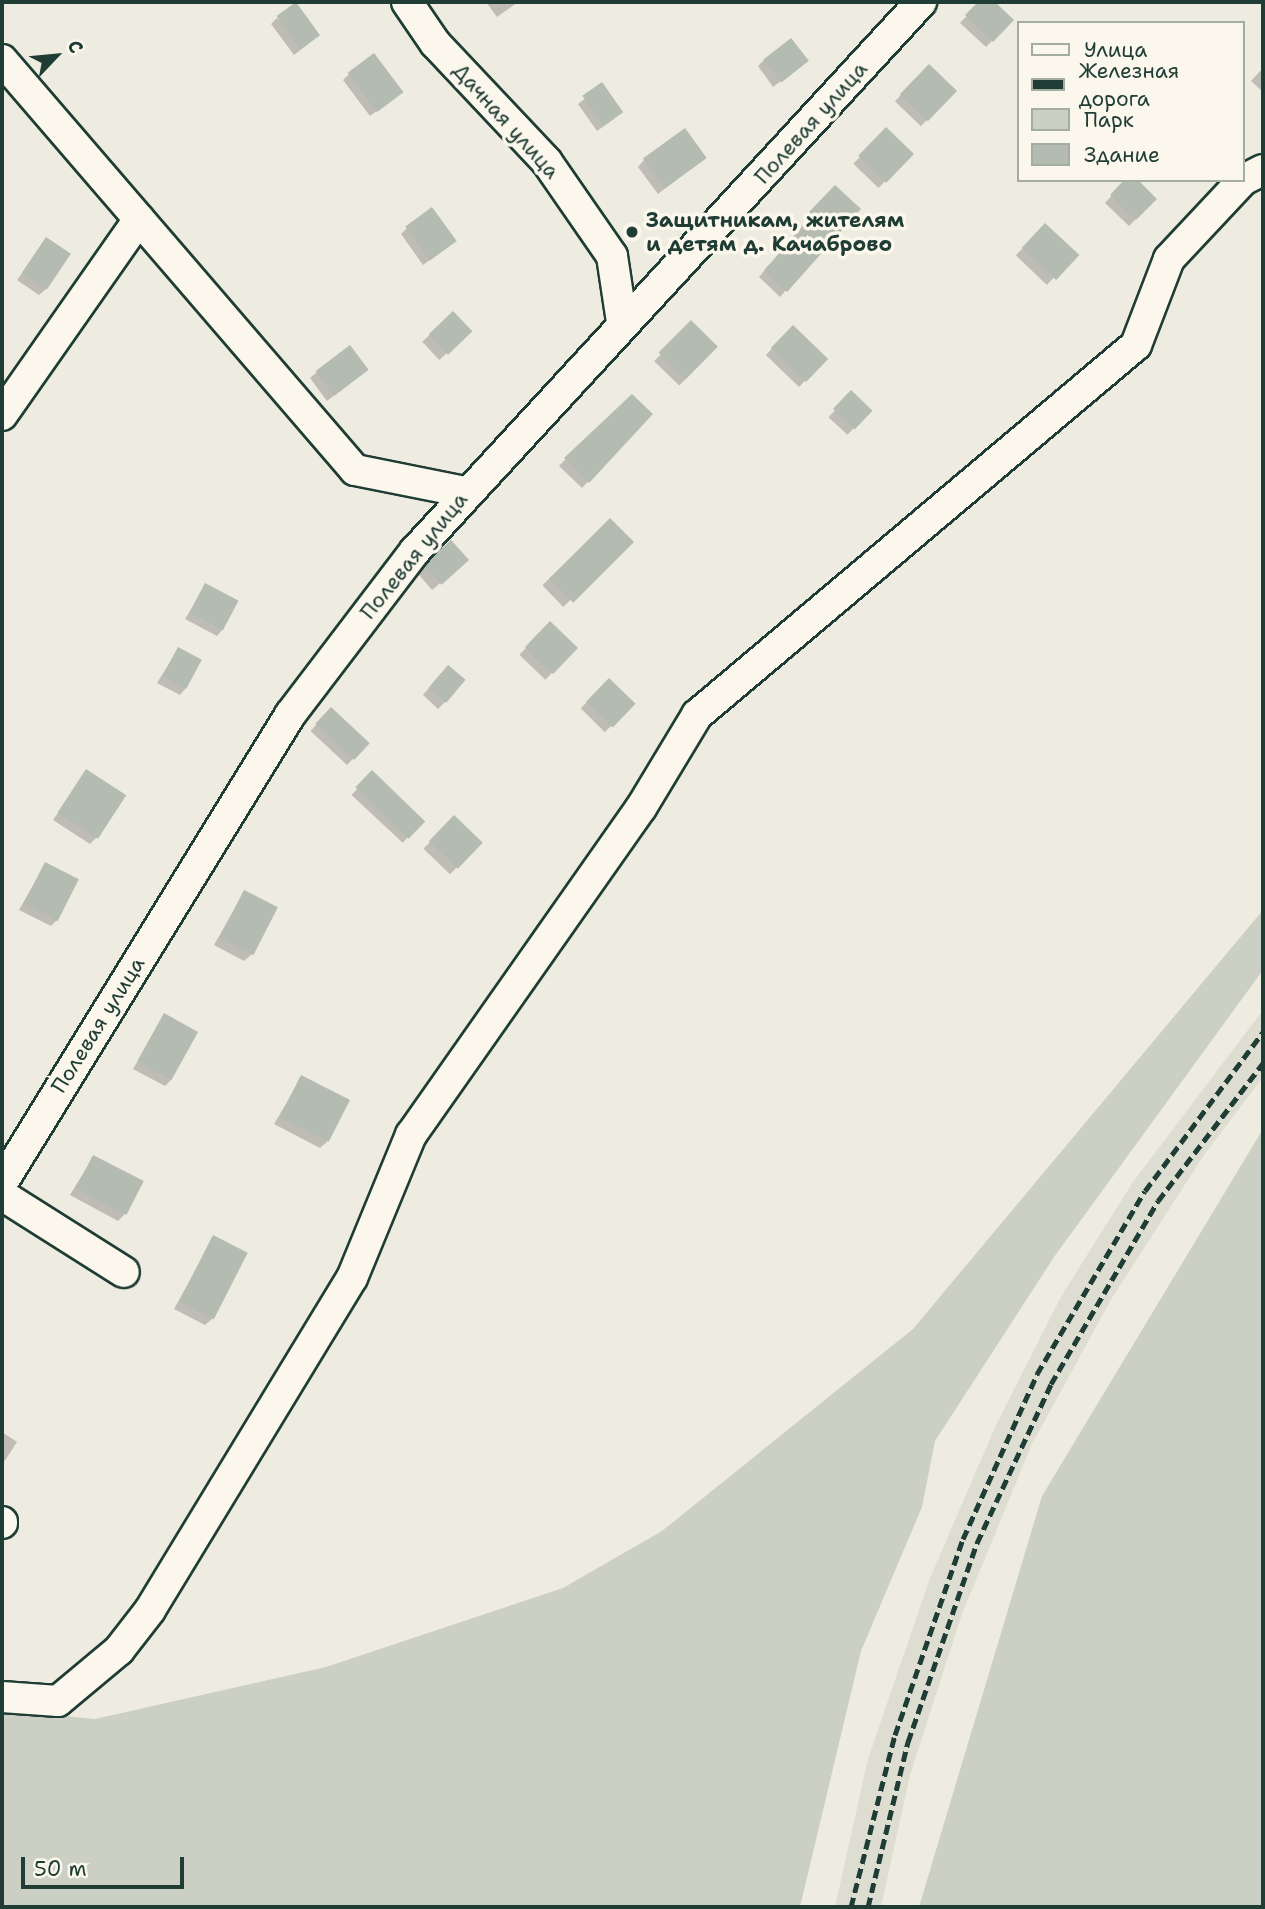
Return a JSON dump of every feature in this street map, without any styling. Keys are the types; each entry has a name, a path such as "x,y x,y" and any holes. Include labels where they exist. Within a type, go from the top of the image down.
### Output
{"street":[{"name":"Дачная улица","path":"407,2 435,43 547,162 612,256 622,322"},
{"name":"Полевая улица","path":"2,1182 290,715 465,492 622,322 672,277 920,2"},
{"path":"2,60 355,470 465,492"},
{"path":"1244,180 1263,170"},
{"path":"2,1697 58,1701 119,1650 150,1610 352,1278 411,1135 640,808 697,715 1136,345 1169,260 1241,182"},
{"path":"2,415 139,219"},
{"path":"2,1195 124,1272"}],"shaded area":[{"path":"1263,1010 1263,1077 1204,1155 1112,1298 1032,1444 962,1614 910,1775 881,1907 835,1907 868,1759 930,1578 997,1423 1062,1295 1133,1182"}],"green space":[{"path":"1263,910 1263,970 1054,1257 935,1441 922,1507 861,1651 800,1907 2,1907 2,1710 95,1719 326,1667 563,1588 662,1531 913,1329"},
{"path":"1263,1129 1263,1907 919,1907 1042,1496"}],"building":[{"path":"296,2 320,35 301,49 277,16"},
{"path":"978,2 995,2 1014,20 993,42 965,15"},
{"path":"791,38 809,61 781,82 763,60"},
{"path":"374,53 403,92 377,112 348,73"},
{"path":"929,64 957,91 928,121 900,94"},
{"path":"602,82 623,112 604,126 582,96"},
{"path":"886,127 914,154 886,183 858,156"},
{"path":"685,128 707,158 665,188 643,159"},
{"path":"1122,182 1140,182 1157,199 1136,220 1110,195"},
{"path":"835,185 861,209 787,292 764,270 814,218 809,212"},
{"path":"432,207 457,241 430,260 405,226"},
{"path":"1045,223 1079,255 1056,280 1022,248"},
{"path":"46,237 71,254 47,289 22,273"},
{"path":"453,311 472,331 448,355 429,335"},
{"path":"691,320 718,347 685,379 658,353"},
{"path":"793,325 828,359 806,382 771,348"},
{"path":"350,345 369,370 334,396 316,371"},
{"path":"851,390 873,411 855,430 833,409"},
{"path":"632,394 653,414 589,483 564,458"},
{"path":"610,518 634,542 573,603 549,579"},
{"path":"451,540 469,560 442,585 424,565"},
{"path":"205,583 239,601 223,630 190,612"},
{"path":"550,621 578,648 553,674 525,647"},
{"path":"178,647 202,660 186,689 163,676"},
{"path":"448,665 466,680 446,703 429,688"},
{"path":"609,678 636,704 613,727 586,702"},
{"path":"331,707 370,743 354,760 315,724"},
{"path":"86,769 126,795 98,839 58,813"},
{"path":"372,770 425,821 409,839 355,787"},
{"path":"454,815 483,843 458,869 429,841"},
{"path":"45,862 79,879 58,921 24,904"},
{"path":"244,890 278,907 253,955 219,938"},
{"path":"164,1013 198,1032 171,1080 137,1061"},
{"path":"301,1075 350,1100 329,1142 280,1117"},
{"path":"93,1155 144,1181 127,1215 76,1189"},
{"path":"213,1235 248,1253 214,1320 179,1302"}],"railway":[{"path":"851,1907 895,1735 963,1539 1037,1374 1145,1191 1263,1032"},
{"path":"868,1907 908,1742 977,1543 1051,1384 1158,1201 1263,1063"}],"place":[{"name":"Защитникам, жителям и детям д. Качаброво","path":"632,232"}]}
